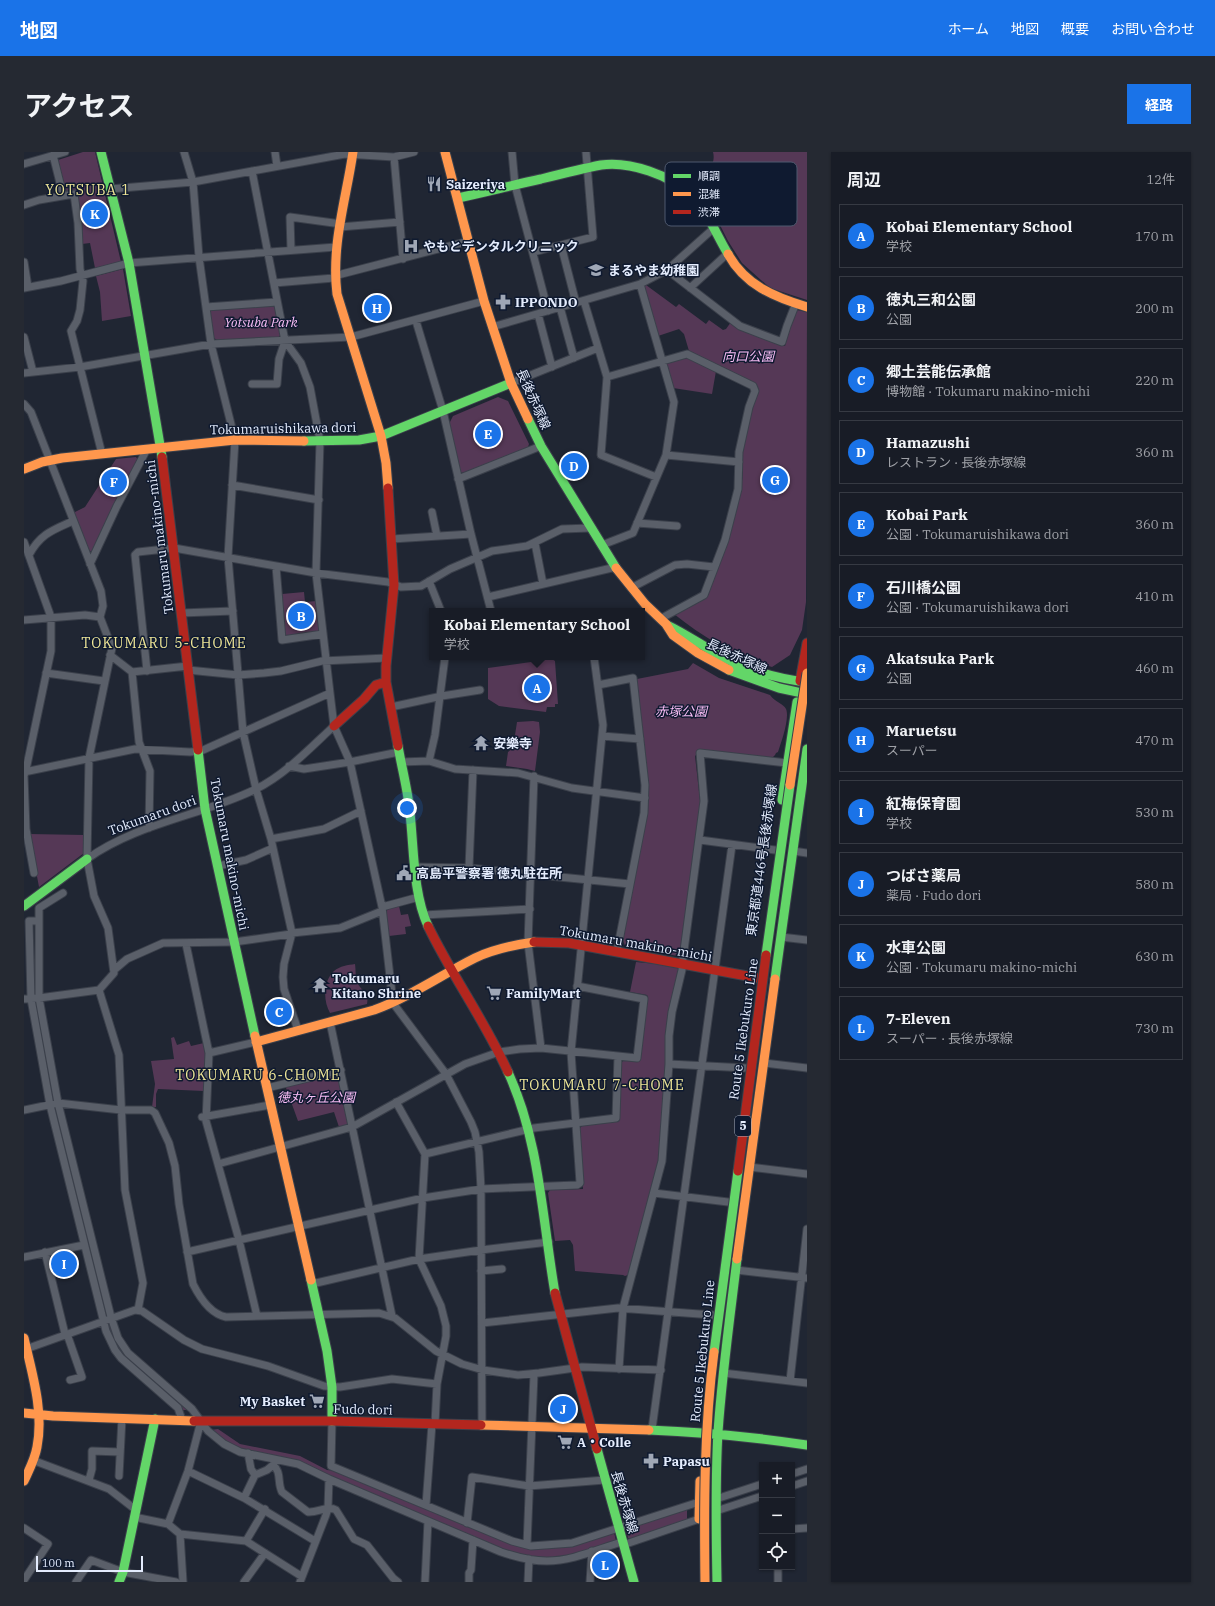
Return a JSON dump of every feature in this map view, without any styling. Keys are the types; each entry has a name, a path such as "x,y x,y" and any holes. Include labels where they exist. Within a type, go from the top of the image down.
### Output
{"main road":[{"name":"Tokumaru makino-michi","path":"101,152 129,263 161,447 205,809 256,1042 374,1010 393,1003 489,953 506,947 528,943 550,942 581,945 758,978"},
{"name":"長後赤塚線","path":"445,152 484,301 511,383 541,446 590,528 631,588 663,622 673,635 698,653 721,666 761,683 803,693"},
{"name":"長後赤塚線","path":"353,153 336,247 334,277 337,294 381,436 386,463 394,585 386,658 386,682 410,811 419,897 424,915 436,943 499,1052 513,1083 529,1130 541,1187 555,1291 560,1314 634,1582"},
{"path":"458,198 602,165 619,165 640,168 665,178"},
{"path":"714,228 727,254 739,271 752,283 765,291 807,307"},
{"name":"Tokumaruishikawa dori","path":"24,469 50,460 235,440 320,441 352,440 381,436 511,383"},
{"name":"長後赤塚線","path":"663,622 714,652 745,668 766,675 803,682"},
{"name":"東京都道446号長後赤塚線","path":"700,1582 699,1502 706,1372 787,763 803,693 807,643"},
{"name":"Route 5 Ikebukuro Line","path":"705,1582 704,1500 711,1372 780,851 807,673"},
{"name":"Tokumaru dori","path":"334,726 364,699 376,685 386,682"},
{"name":"Route 5 Ikebukuro Line","path":"711,1582 710,1506 716,1374 807,704"},
{"path":"717,1582 716,1499 718,1433 723,1373 807,749"},
{"name":"Tokumaru dori","path":"24,906 87,859"},
{"path":"256,1042 327,1351 332,1387 332,1421"},
{"path":"24,1338 40,1415 39,1438 35,1461 24,1481"},
{"name":"Fudo dori","path":"24,1413 40,1415 201,1421 332,1421 702,1431 807,1445"},
{"path":"119,1582 123,1572 155,1419"}],"street":[{"path":"24,164 65,152"},
{"path":"184,152 193,182 199,257 211,344 235,440 228,557 243,732 256,789 272,839 292,934 284,964 283,976 284,989 298,1030"},
{"path":"275,152 277,166"},
{"path":"110,188 193,182 353,153 394,157 414,152"},
{"path":"512,152 515,185 548,310"},
{"path":"533,252 593,237 586,152"},
{"path":"53,155 63,195"},
{"path":"394,157 403,259"},
{"path":"252,171 285,340 301,363 310,387 320,441 316,573 334,726 350,762 382,909 393,1003 446,1074 471,1122 478,1142 481,1189 483,1370 482,1426"},
{"path":"24,205 39,200 74,194 78,223 82,281 80,310 77,321 70,331 102,454"},
{"path":"291,250 290,217 340,225 400,222"},
{"path":"492,327 640,284 667,270 714,228"},
{"path":"274,283 334,277 469,241"},
{"path":"561,245 607,377 601,455 656,477"},
{"path":"24,262 26,288 129,263 336,247"},
{"path":"690,288 727,254"},
{"path":"667,270 740,326 782,342 796,303"},
{"path":"602,545 633,533 666,455 674,402 640,284"},
{"path":"24,373 80,367 211,344 350,337 416,321 484,301"},
{"path":"206,307 277,302"},
{"path":"560,307 574,358"},
{"path":"538,314 552,367"},
{"path":"416,321 443,411 470,534 490,608"},
{"path":"24,337 33,372"},
{"path":"252,384 277,384 279,359 285,340"},
{"path":"511,383 598,348"},
{"path":"607,377 687,354 753,386 755,391 749,407 739,452 738,490 717,564 714,567 704,595 663,622"},
{"path":"24,404 31,412 102,595 103,606 100,618 112,648 89,758 87,859 94,896 108,928 114,970 111,978 99,990 27,999"},
{"path":"458,479 541,446"},
{"path":"90,564 117,506 147,449"},
{"path":"666,455 739,462"},
{"path":"232,485 318,500"},
{"path":"432,512 437,536"},
{"path":"28,554 43,535 73,521"},
{"path":"637,523 677,526"},
{"path":"146,670 135,555 138,552 174,548 316,573 388,582 401,587 421,586 450,569 492,552 535,544 562,529 590,528"},
{"path":"392,539 470,534"},
{"path":"24,542 51,617 51,651 24,776 26,829 34,873"},
{"path":"535,544 542,584"},
{"path":"631,588 675,565 687,564 714,567"},
{"path":"276,566 282,640 323,634"},
{"path":"488,597 616,567"},
{"path":"429,581 439,608"},
{"path":"182,613 233,611"},
{"path":"24,620 51,617 85,616 100,618"},
{"path":"110,655 132,672 188,668 238,675 281,671 326,661 386,658"},
{"path":"429,761 435,735 444,660"},
{"path":"187,1252 423,1198 481,1189 577,1185 580,1182 571,1052 603,725 594,660"},
{"path":"132,672 139,742 150,771 149,828"},
{"path":"46,673 104,681"},
{"path":"598,685 633,678 645,798 644,813 617,952"},
{"path":"391,707 480,690"},
{"path":"25,771 141,749 198,751 330,693"},
{"name":"Tokumaru dori","path":"87,859 107,846 149,828 205,809 256,789 277,776 334,726"},
{"path":"602,736 640,740"},
{"path":"289,766 304,769 350,762 399,752"},
{"path":"620,1369 623,1308 654,1193 664,1144 670,1028 682,964 700,840 704,801 700,753 787,763"},
{"path":"401,762 429,761 455,769 518,773 534,776 572,788 645,798"},
{"path":"469,868 473,770"},
{"path":"534,776 528,943 541,1048"},
{"path":"272,839 324,829 361,811"},
{"path":"700,840 775,850"},
{"path":"652,1430 732,845"},
{"path":"218,866 246,860 273,848"},
{"path":"793,851 807,853"},
{"path":"415,867 469,868 630,884"},
{"path":"62,893 39,908 40,998 58,1103 111,1317 118,1338 128,1353 192,1409 208,1431 224,1444 236,1450 274,1462 298,1464 329,1479 501,1552 529,1559 548,1561 559,1560 623,1543 699,1519"},
{"path":"114,970 127,959 163,943 186,944 234,942 340,928 382,909 419,897"},
{"path":"424,915 530,908"},
{"path":"38,921 29,921 27,999 50,1105 103,1320 110,1341 121,1358 178,1408 182,1420"},
{"path":"781,937 807,940"},
{"path":"186,944 209,1053 204,1117 239,1240 257,1316"},
{"path":"218,1164 352,1127 471,1061 499,1052 541,1048 637,1058 644,999 577,986"},
{"path":"99,990 119,1055 125,1190 143,1283 138,1310"},
{"path":"330,1022 392,1316"},
{"path":"209,1053 256,1042"},
{"path":"425,1154 529,1130 616,1118 618,1056"},
{"path":"764,1063 807,1068"},
{"path":"669,1064 746,1068"},
{"path":"266,1088 341,1070"},
{"path":"396,1102 425,1154 419,1259 441,1306 446,1320 447,1331 437,1384 426,1506"},
{"path":"24,1110 58,1103 121,1110 151,1110 154,1113 166,1133 175,1166 179,1204 193,1284 198,1293 216,1313 226,1317 374,1312 392,1316 423,1342 462,1364 483,1370 508,1374 534,1374 574,1368 661,1370"},
{"path":"204,1117 270,1105"},
{"path":"750,1167 807,1174"},
{"path":"654,1193 728,1202"},
{"path":"790,1381 804,1278 807,1229"},
{"path":"312,1284 419,1259 549,1242"},
{"path":"24,1257 84,1244"},
{"path":"45,1252 66,1334 82,1377 70,1380"},
{"path":"481,1271 502,1269"},
{"path":"736,1270 804,1278"},
{"path":"482,1323 623,1308 713,1315"},
{"path":"26,1349 111,1317 138,1310 142,1311 184,1340 202,1349 268,1366 314,1383 332,1387 345,1387 392,1379 437,1384"},
{"path":"723,1373 807,1383"},
{"path":"527,1545 534,1374"},
{"path":"119,1476 122,1418"},
{"path":"168,1524 188,1471 201,1421"},
{"path":"332,1421 329,1467 512,1541 527,1545 572,1543 699,1502"},
{"path":"88,1480 92,1469 92,1451 120,1452"},
{"path":"248,1453 251,1469 255,1475"},
{"path":"35,1461 109,1489 135,1514 168,1524 180,1534 246,1541 300,1579 328,1508 329,1479"},
{"path":"244,1498 255,1475 267,1470 274,1462"},
{"path":"274,1462 278,1470 282,1492 308,1512 328,1508 336,1510 354,1539 367,1545 393,1578 398,1582"},
{"path":"795,1473 807,1469"},
{"path":"188,1471 265,1509 315,1541"},
{"path":"467,1523 472,1477 529,1486 605,1480"},
{"path":"795,1485 807,1481"},
{"path":"716,1499 759,1485"},
{"path":"716,1511 759,1497"},
{"path":"246,1541 265,1509"},
{"path":"425,1582 428,1521"},
{"path":"24,1528 48,1544 24,1580"},
{"path":"795,1529 807,1528"},
{"path":"180,1534 183,1582"},
{"path":"469,1582 473,1540"},
{"path":"590,1582 592,1551"},
{"path":"244,1582 265,1553"},
{"path":"528,1582 529,1559"},
{"path":"76,1582 92,1560 123,1572 176,1582"},
{"path":"778,1570 778,1582"}],"green space":[{"path":"83,152 95,152 121,262 95,268 90,243 82,244 76,192 68,193 64,190 58,160"},
{"path":"713,152 807,152 807,300 770,288 742,263 720,226 797,226 797,162 713,162"},
{"path":"123,269 131,316 102,321 100,292 96,276"},
{"name":"向口公園","path":"646,285 676,307 679,304 706,324 709,320 723,330 726,329 731,322 785,346 797,310 807,312 806,602 802,630 790,655 772,667 758,663 720,645 697,631 674,614 699,600 715,571 718,569 729,538 741,491 743,470 742,452 752,409 758,391 689,351 684,334 679,329 658,336 644,287"},
{"name":"Yotsuba Park","path":"272,305 275,307 281,334 278,338 217,340 214,338 210,312 213,309"},
{"path":"686,357 716,371 712,394 673,388 667,365 668,362"},
{"path":"498,397 508,401 529,444 528,447 464,473 460,472 449,424 453,416"},
{"path":"136,457 138,460 93,552 89,551 73,513 85,507 116,459"},
{"path":"304,592 305,602 317,601 320,629 318,632 288,637 285,634 282,594"},
{"path":"554,660 555,661 558,704 555,704 555,707 547,707 546,712 499,706 488,699 488,668"},
{"name":"赤塚公園","path":"693,663 719,678 770,695 785,707 787,718 778,752 772,758 701,750 695,756 700,811 681,953 678,956 625,946 622,937 647,817 648,794 637,679 688,669"},
{"path":"517,722 539,722 540,732 535,771 506,766 508,752 513,748"},
{"path":"29,834 85,835 84,853 39,887"},
{"path":"399,906 401,915 408,914 411,926 405,927 406,934 389,936 386,912 388,909"},
{"path":"636,962 678,966 681,982 672,1009 661,1143 657,1170 631,1274 625,1276 575,1271 573,1245 570,1240 555,1241 548,1193 550,1190 583,1189 579,1129 582,1126 618,1120 621,1063 624,1060 630,1061 641,1054 648,997 647,995 630,992"},
{"path":"355,964 357,982 366,995 367,1004 330,1013 326,1003 325,991 330,975 336,969"},
{"path":"174,1037 177,1045 189,1041 191,1046 204,1043 206,1056 204,1091 158,1089 156,1094 156,1107 152,1107 155,1084 151,1061 174,1059 171,1038"},
{"name":"徳丸ヶ丘公園","path":"335,1074 338,1076 348,1122 346,1126 339,1127 334,1112 298,1121 285,1085"},
{"path":"53,1109 58,1109 109,1315 104,1316"},
{"path":"111,1323 117,1339 191,1410 182,1410 117,1350 106,1324"},
{"path":"218,1429 240,1444 300,1456 327,1470 339,1471 531,1548 614,1532 616,1541 577,1554 556,1558 536,1558 505,1551 330,1477 235,1448 210,1430"},
{"path":"687,1508 687,1521 634,1539 628,1538 627,1528"}],"traffic: fast":[{"path":"101,152 129,263 162,457"},
{"path":"458,198 601,165 612,164 637,167 665,178"},
{"path":"713,226 728,254"},
{"path":"304,441 359,440 381,436 511,383"},
{"path":"528,419 541,446 616,568"},
{"path":"667,625 723,657 743,666 773,676 805,682"},
{"path":"729,670 779,688 807,694"},
{"path":"782,800 797,702"},
{"path":"398,746 409,805 419,900 428,926"},
{"path":"775,979 807,749"},
{"path":"198,750 205,809 255,1036"},
{"path":"766,955 790,785"},
{"path":"24,906 87,859"},
{"path":"508,1072 519,1099 534,1153 555,1293"},
{"path":"714,1352 738,1171"},
{"path":"717,1582 716,1488 718,1432 737,1259"},
{"path":"311,1280 327,1351 332,1387 332,1421"},
{"path":"119,1582 123,1572 155,1419"},
{"path":"649,1430 728,1435 807,1445"},
{"path":"597,1449 634,1582"}],"traffic: slow":[{"path":"353,152 338,240 336,258 337,294 381,436 386,463 388,488"},
{"path":"445,152 484,301 511,383 528,419"},
{"path":"728,254 735,265 752,282 772,294 807,307"},
{"path":"24,469 42,462 62,458 235,440 304,441"},
{"path":"616,568 645,604 666,624 673,635 698,653 729,670"},
{"path":"790,785 807,673"},
{"path":"256,1042 374,1010 400,999 475,958 489,952 519,944 534,942"},
{"path":"737,1259 775,979"},
{"path":"255,1036 311,1280"},
{"path":"24,1338 36,1392 39,1420 39,1433 36,1451 24,1481"},
{"path":"705,1582 706,1438 714,1352"},
{"path":"24,1413 53,1416 194,1421"},
{"path":"481,1425 649,1430"},
{"path":"699,1519 700,1481"}],"traffic: jam":[{"path":"162,457 198,750"},
{"path":"388,488 394,585 386,666 386,682 398,746"},
{"path":"800,681 807,643"},
{"path":"334,726 364,699 376,685 386,682"},
{"path":"428,926 437,945 489,1035 508,1072"},
{"path":"534,942 569,943 758,978"},
{"path":"738,1171 766,955"},
{"path":"555,1293 597,1449"},
{"path":"194,1421 332,1421 481,1425"}],"place":[{"name":"Saizeriya","path":"434,184"},
{"name":"水車公園","path":"95,214"},
{"name":"やもとデンタルクリニック","path":"411,246"},
{"name":"まるやま幼稚園","path":"596,270"},
{"name":"IPPONDO","path":"503,302"},
{"name":"Maruetsu","path":"377,308"},
{"name":"Kobai Park","path":"488,434"},
{"name":"Hamazushi","path":"574,466"},
{"name":"Akatsuka Park","path":"775,480"},
{"name":"石川橋公園","path":"114,482"},
{"name":"徳丸三和公園","path":"301,616"},
{"name":"Kobai Elementary School","path":"537,688"},
{"name":"安樂寺","path":"481,743"},
{"name":"高島平警察署 徳丸駐在所","path":"404,873"},
{"name":"Tokumaru Kitano Shrine","path":"320,985"},
{"name":"FamilyMart","path":"494,993"},
{"name":"郷土芸能伝承館","path":"279,1012"},
{"name":"紅梅保育園","path":"64,1264"},
{"name":"My Basket","path":"317,1401"},
{"name":"つばさ薬局","path":"563,1409"},
{"name":"A・Colle","path":"565,1442"},
{"name":"Papasu","path":"651,1461"},
{"name":"7-Eleven","path":"605,1565"}],"district":[{"name":"YOTSUBA 1","path":"88,190"},
{"name":"TOKUMARU 5-CHOME","path":"164,643"},
{"name":"TOKUMARU 6-CHOME","path":"258,1075"},
{"name":"TOKUMARU 7-CHOME","path":"602,1085"}]}
